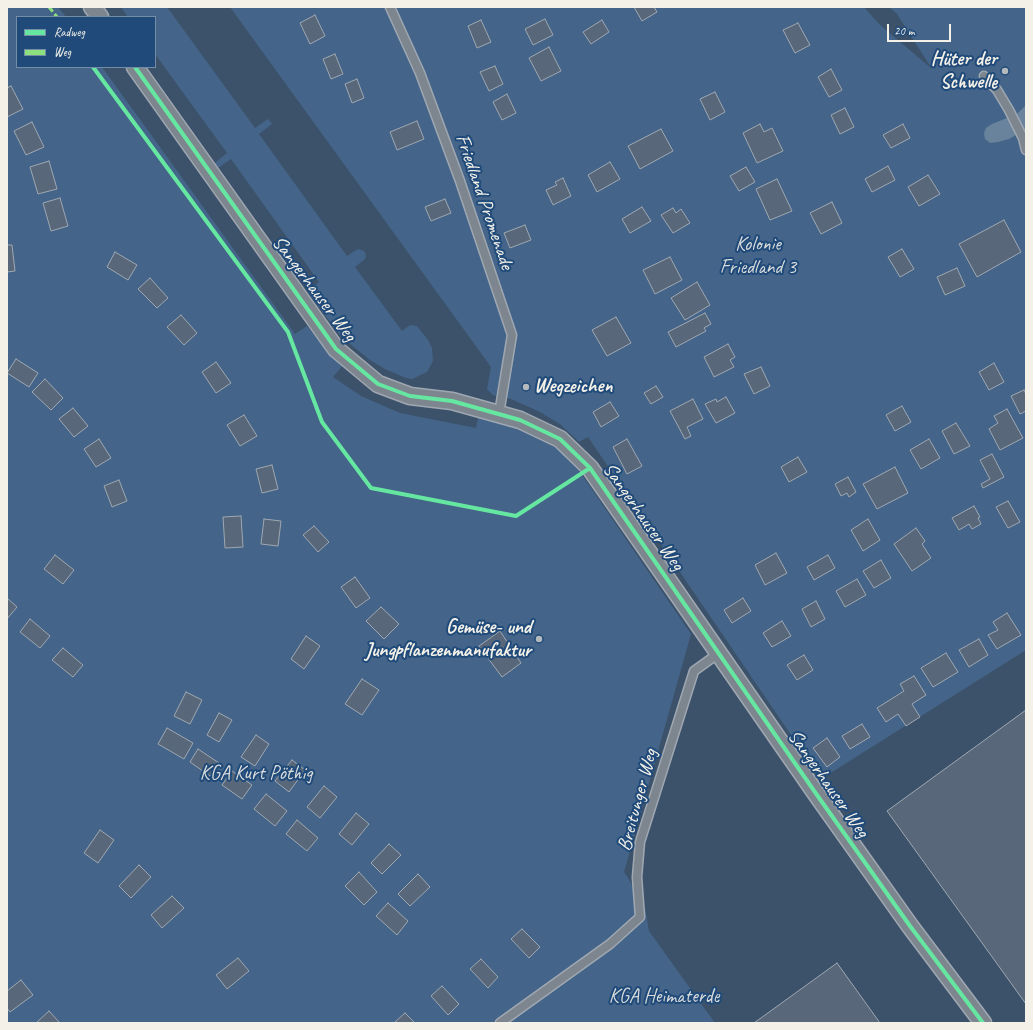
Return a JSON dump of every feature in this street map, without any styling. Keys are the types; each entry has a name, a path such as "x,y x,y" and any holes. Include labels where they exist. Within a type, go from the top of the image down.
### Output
{"street":[{"path":"92,7 99,16"},
{"name":"Sangerhauser Weg","path":"136,68 336,349 378,384 410,396 452,401 520,420 560,439 590,468 770,728 910,926 983,1023"}],"lane":[{"name":"Friedland Promenade","path":"390,7 420,73 460,181 512,335 499,414"},
{"path":"984,76 996,90 1008,110 1023,138 1026,150"},
{"name":"Breitunger Weg","path":"500,1023 595,954 640,917 637,877 640,842 694,671 719,653"}],"green space":[{"name":"KGA Kurt Pöthig","path":"7,7 58,7 65,16 16,16 16,68 103,68 295,334 307,326 343,365 333,377 361,396 400,413 476,428 479,413 534,431 554,445 578,469 691,634 624,872 644,903 649,931 715,1023 7,1023"},
{"path":"121,7 167,7 255,128 268,119 272,124 259,134 347,256 358,249 364,251 366,255 365,259 355,267 402,331 410,325 417,326 428,340 432,348 433,361 427,372 412,379 385,369 370,360 339,334 310,295 310,289 319,282 231,159 218,168 215,163 227,153 156,55 156,16 127,16"},
{"name":"Kolonie Friedland 3","path":"230,7 864,7 879,24 932,69 897,14 889,7 1026,7 1026,650 821,779 588,437 579,442 560,424 538,411 511,399 493,395 487,389 491,367"}],"shaded area":[{"path":"1026,105 1026,129 1009,139 998,142 990,143 985,139 984,133 986,128 1017,114"}],"building":[{"path":"634,7 654,7 657,12 642,21"},
{"path":"315,15 325,36 310,44 300,23"},
{"path":"545,19 553,35 533,45 525,29"},
{"path":"481,20 491,42 477,48 468,26"},
{"path":"602,20 609,32 591,44 583,32"},
{"path":"798,23 810,45 795,53 783,30"},
{"path":"549,47 561,71 541,81 529,58"},
{"path":"335,54 343,74 331,79 323,59"},
{"path":"495,66 503,84 489,91 480,72"},
{"path":"831,69 842,90 829,97 818,77"},
{"path":"357,79 364,98 352,103 345,84"},
{"path":"11,86 23,109 7,117 7,88"},
{"path":"715,92 725,112 710,120 700,99"},
{"path":"507,94 516,113 502,120 493,102"},
{"path":"845,108 854,127 840,134 831,115"},
{"path":"417,121 424,139 397,150 390,132"},
{"path":"32,122 44,147 26,155 14,131"},
{"path":"760,124 764,132 772,128 783,151 757,163 743,133"},
{"path":"903,124 910,138 891,148 883,135"},
{"path":"661,129 673,151 640,169 628,146"},
{"path":"49,161 57,189 38,194 30,167"},
{"path":"610,162 620,179 597,192 588,175"},
{"path":"888,166 895,180 872,192 865,179"},
{"path":"746,167 755,182 739,191 730,176"},
{"path":"928,175 940,194 919,206 908,187"},
{"path":"563,178 571,196 553,205 546,190 557,185 555,182"},
{"path":"777,179 792,211 770,220 756,189"},
{"path":"60,198 68,226 51,231 43,203"},
{"path":"445,199 451,213 431,221 425,207"},
{"path":"832,202 842,223 821,234 810,213"},
{"path":"642,207 651,221 630,233 622,219"},
{"path":"673,208 676,213 681,209 690,223 673,233 661,215"},
{"path":"1004,220 1021,252 977,277 959,244"},
{"path":"525,225 531,240 510,248 504,233"},
{"path":"7,245 12,245 15,271 7,272"},
{"path":"902,249 914,269 900,277 888,257"},
{"path":"115,252 137,265 128,280 107,267"},
{"path":"670,257 682,280 655,294 643,270"},
{"path":"957,268 965,286 945,295 937,277"},
{"path":"150,278 168,298 157,308 138,289"},
{"path":"697,282 710,305 685,320 671,298"},
{"path":"705,313 711,324 704,328 706,331 676,347 668,332"},
{"path":"181,315 197,333 184,345 167,327"},
{"path":"616,317 631,343 607,356 592,330"},
{"path":"728,344 735,357 730,360 734,367 714,377 704,357"},
{"path":"16,359 38,373 29,387 7,373"},
{"path":"216,362 231,383 216,393 202,372"},
{"path":"994,363 1004,382 989,390 979,372"},
{"path":"761,367 770,386 754,394 744,374"},
{"path":"45,379 63,398 51,410 32,392"},
{"path":"656,386 663,397 651,404 644,393"},
{"path":"1024,390 1026,394 1026,411 1020,414 1011,396"},
{"path":"726,397 735,413 716,423 705,404 716,399 717,402"},
{"path":"693,399 703,419 687,427 691,436 685,439 670,411"},
{"path":"610,402 619,416 601,427 593,412"},
{"path":"902,406 911,422 895,431 886,415"},
{"path":"73,408 88,426 74,437 59,419"},
{"path":"1007,409 1023,438 1000,450 989,429 998,423 994,416"},
{"path":"244,415 257,436 240,446 227,425"},
{"path":"956,423 970,446 954,454 942,431"},
{"path":"99,439 111,458 96,467 84,449"},
{"path":"627,439 642,466 627,474 613,447"},
{"path":"929,439 940,458 921,469 910,450"},
{"path":"992,454 1004,477 983,488 981,484 990,479 980,460"},
{"path":"798,457 807,472 789,482 781,467"},
{"path":"272,465 278,489 262,493 256,469"},
{"path":"895,467 908,493 877,509 863,484"},
{"path":"848,477 856,492 849,497 847,493 841,496 835,484"},
{"path":"119,480 127,501 112,507 104,486"},
{"path":"1008,501 1020,522 1008,528 996,507"},
{"path":"974,506 980,517 978,518 981,524 972,529 969,524 959,530 952,518"},
{"path":"241,516 243,547 225,548 223,517"},
{"path":"264,519 281,521 278,546 261,544"},
{"path":"868,519 880,540 863,551 851,530"},
{"path":"314,526 329,542 318,552 303,535"},
{"path":"916,528 925,541 922,544 931,558 912,571 894,544"},
{"path":"776,553 787,573 765,585 755,565"},
{"path":"55,555 74,570 63,584 44,569"},
{"path":"828,555 835,568 814,580 807,567"},
{"path":"881,560 891,578 874,588 863,571"},
{"path":"355,577 370,598 356,608 341,587"},
{"path":"857,579 866,595 845,607 836,591"},
{"path":"7,598 17,607 7,619"},
{"path":"743,598 751,611 732,623 724,610"},
{"path":"816,601 825,619 811,627 802,609"},
{"path":"381,607 399,624 384,639 366,621"},
{"path":"1007,613 1021,635 997,649 988,635 998,630 993,622"},
{"path":"30,619 50,636 40,648 20,632"},
{"path":"782,621 791,636 772,647 763,633"},
{"path":"500,631 521,663 502,677 479,646"},
{"path":"306,636 320,646 304,669 291,659"},
{"path":"979,639 988,655 969,667 959,650"},
{"path":"63,648 83,665 73,677 52,660"},
{"path":"946,653 958,672 933,687 921,668"},
{"path":"804,655 813,670 797,680 787,665"},
{"path":"914,676 926,695 912,704 920,717 906,726 898,714 886,722 877,708 904,691 900,684"},
{"path":"362,679 379,690 362,715 345,704"},
{"path":"186,692 202,700 190,724 174,716"},
{"path":"1026,710 1026,1004 887,811"},
{"path":"219,713 232,720 219,742 207,735"},
{"path":"862,724 870,737 850,749 842,736"},
{"path":"167,728 193,743 184,759 158,744"},
{"path":"256,735 269,744 255,766 241,757"},
{"path":"827,738 840,757 827,767 813,748"},
{"path":"198,749 219,763 210,776 190,762"},
{"path":"292,760 305,770 289,792 275,781"},
{"path":"232,771 252,785 242,799 222,785"},
{"path":"324,786 337,797 320,818 307,807"},
{"path":"266,794 287,811 275,826 254,809"},
{"path":"356,813 369,824 352,845 339,834"},
{"path":"297,820 318,838 307,851 286,834"},
{"path":"100,830 114,840 98,863 84,853"},
{"path":"389,844 401,855 382,874 371,863"},
{"path":"139,865 151,877 131,898 119,886"},
{"path":"359,872 377,892 364,905 345,886"},
{"path":"418,874 430,887 410,906 398,894"},
{"path":"172,896 184,908 162,928 151,915"},
{"path":"388,903 408,921 397,935 376,916"},
{"path":"522,929 540,947 529,958 511,939"},
{"path":"238,958 249,971 227,989 216,975"},
{"path":"481,959 498,977 488,988 470,969"},
{"path":"837,963 880,1023 754,1023"},
{"path":"21,980 33,995 10,1012 7,1008 7,991"},
{"path":"442,986 459,1004 448,1015 431,996"},
{"path":"49,1011 59,1022 58,1023 36,1023"},
{"path":"405,1013 415,1023 394,1023"}],"marked path":[{"path":"49,7 56,16"}],"cycle path":[{"path":"94,68 288,332 322,422 371,488 516,516 590,468"},
{"path":"136,68 336,349 378,384 410,396 452,401 520,420 560,439 590,468 817,795 910,926 983,1023"}],"place":[{"name":"Hüter der Schwelle","path":"1005,71"},
{"name":"Wegzeichen","path":"526,387"},
{"name":"Gemüse- und Jungpflanzenmanufaktur","path":"539,639"}],"park label":[{"name":"KGA Heimaterde","path":"664,997"}]}
